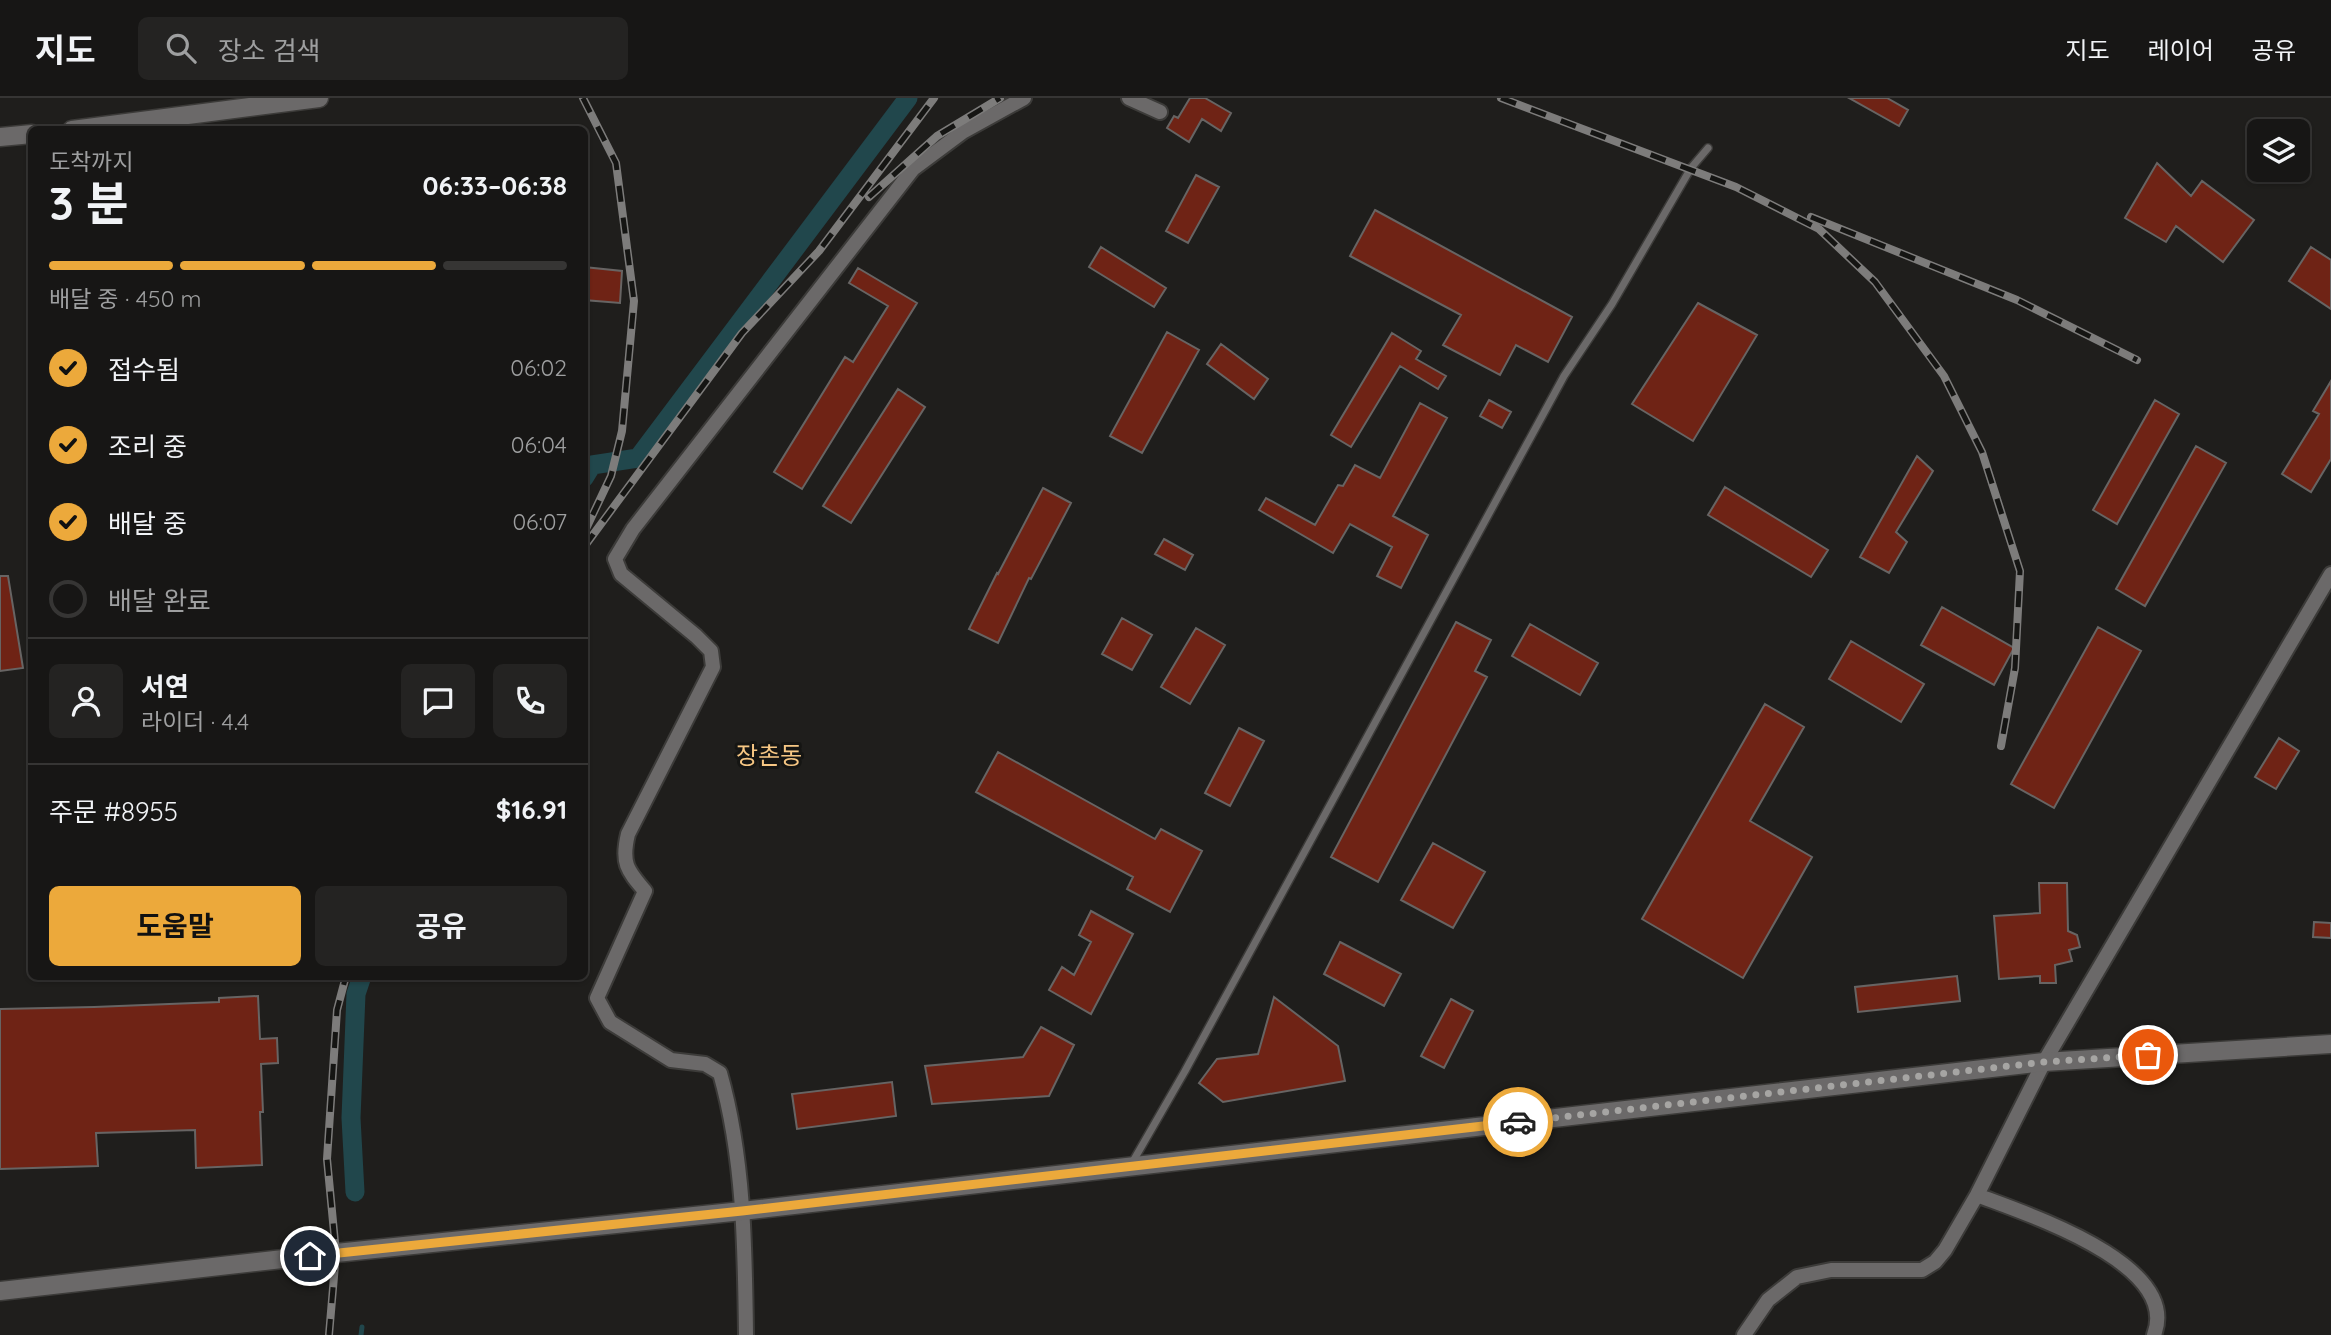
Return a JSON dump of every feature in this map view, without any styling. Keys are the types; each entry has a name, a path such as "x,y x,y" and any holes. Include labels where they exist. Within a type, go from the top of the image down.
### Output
{"street":[{"path":"103,126 319,98"},
{"path":"746,1335 742,1211 729,1105 720,1073 705,1064 671,1060 610,1021 597,998 645,891 633,876 623,855 628,834 713,667 711,651 621,574 615,559 633,529 913,169 964,131 1024,98"},
{"path":"1129,98 1160,112"},
{"path":"0,137 28,134"},
{"path":"1744,1335 1768,1300 1797,1277 1831,1270 1922,1270 1935,1262 1945,1250 1977,1195 2044,1062 2331,574"},
{"path":"0,1291 742,1211 2044,1062 2331,1044"},
{"path":"1977,1195 2072,1232 2117,1259 2144,1285 2156,1308 2157,1327 2154,1335"}],"lane":[{"path":"1130,1167 1564,376 1612,304 1691,168 1708,148"}],"building":[{"path":"1190,98 1205,98 1231,113 1221,131 1202,119 1189,142 1167,128 1174,116 1178,118"},
{"path":"1849,98 1887,98 1908,110 1899,126"},
{"path":"2157,163 2191,196 2202,181 2254,220 2223,262 2176,226 2166,242 2125,218"},
{"path":"1196,175 1219,187 1188,243 1166,231"},
{"path":"1375,210 1572,317 1548,362 1516,345 1500,375 1443,345 1461,315 1350,256"},
{"path":"1101,247 1166,288 1154,307 1089,267"},
{"path":"2311,247 2331,260 2331,309 2289,281"},
{"path":"588,267 622,271 620,303 588,300"},
{"path":"858,268 917,303 802,489 774,472 845,357 853,362 888,306 849,283"},
{"path":"1698,303 1757,335 1693,441 1632,404"},
{"path":"1167,332 1199,350 1142,453 1110,436"},
{"path":"1392,333 1421,351 1416,359 1446,376 1438,389 1400,366 1351,447 1331,435"},
{"path":"1221,344 1268,379 1254,399 1207,364"},
{"path":"2331,381 2331,459 2311,492 2282,474 2319,414 2313,411"},
{"path":"898,389 925,407 851,523 823,506"},
{"path":"1489,400 1511,412 1502,428 1480,416"},
{"path":"2155,400 2179,414 2117,524 2093,510"},
{"path":"1420,403 1447,418 1393,516 1428,535 1401,588 1377,576 1392,547 1350,524 1333,553 1259,510 1266,498 1315,525 1338,485 1343,486 1355,465 1380,478"},
{"path":"2196,446 2226,463 2145,606 2116,589"},
{"path":"1917,456 1933,471 1896,532 1907,542 1889,573 1860,557"},
{"path":"1725,487 1828,550 1811,577 1708,515"},
{"path":"1043,488 1071,503 1031,579 1029,578 998,643 969,629"},
{"path":"1164,539 1193,555 1185,570 1155,554"},
{"path":"0,576 8,576 23,668 0,671"},
{"path":"1942,607 2014,648 1994,685 1921,645"},
{"path":"1122,618 1152,635 1132,670 1102,654"},
{"path":"1456,622 1491,640 1475,671 1487,677 1378,882 1331,857"},
{"path":"1530,624 1598,663 1580,695 1512,656"},
{"path":"2098,627 2141,651 2054,808 2011,784"},
{"path":"1196,628 1225,645 1190,704 1161,687"},
{"path":"1851,641 1924,684 1901,722 1829,679"},
{"path":"1765,704 1804,727 1750,821 1812,857 1743,978 1642,919"},
{"path":"1239,728 1264,741 1230,806 1205,793"},
{"path":"2279,738 2299,751 2276,789 2255,777"},
{"path":"998,752 1155,839 1161,829 1202,851 1170,912 1127,889 1133,877 976,792"},
{"path":"1433,843 1485,872 1453,928 1401,900"},
{"path":"2039,883 2067,883 2068,931 2077,935 2080,947 2069,950 2072,961 2055,965 2056,983 2040,983 2040,976 1999,979 1994,916 2040,913"},
{"path":"1091,911 1133,934 1091,1014 1049,990 1062,967 1074,975 1091,942 1079,935"},
{"path":"2314,922 2331,923 2331,938 2313,937"},
{"path":"1340,942 1401,974 1384,1006 1324,974"},
{"path":"1957,976 1960,1001 1858,1012 1855,987"},
{"path":"258,996 260,1039 277,1038 278,1063 261,1064 262,1165 196,1168 195,1130 96,1133 98,1166 0,1169 0,1009 219,1002 219,998"},
{"path":"1274,997 1338,1046 1345,1081 1223,1102 1199,1083 1217,1059 1258,1054"},
{"path":"1451,999 1473,1011 1444,1068 1421,1056"},
{"path":"1041,1027 1074,1045 1049,1096 932,1104 925,1066 1023,1057"},
{"path":"892,1082 896,1116 797,1129 792,1094"}],"waterway":[{"path":"588,472 592,465 638,458 908,98"},
{"path":"355,1192 351,1118 356,994 361,980"},
{"path":"361,1335 362,1327"}],"railway":[{"path":"583,98 616,163 634,301 622,431 611,476 588,525"},
{"path":"588,542 742,333 819,251 934,98"},
{"path":"869,197 937,136 1000,98"},
{"path":"1501,98 1736,187 1819,229 1875,282 1944,376 1982,452 2020,571 2015,668 2001,746"},
{"path":"1811,217 2017,300 2137,360"},
{"path":"329,1335 336,1253 327,1159 337,1010 345,980"}],"way so far":[{"path":"1518,1122 2044,1062 2148,1055"}],"district":[{"name":"장촌동","path":"769,755"}],"route":[{"path":"310,1256 742,1211 1518,1122"}]}
